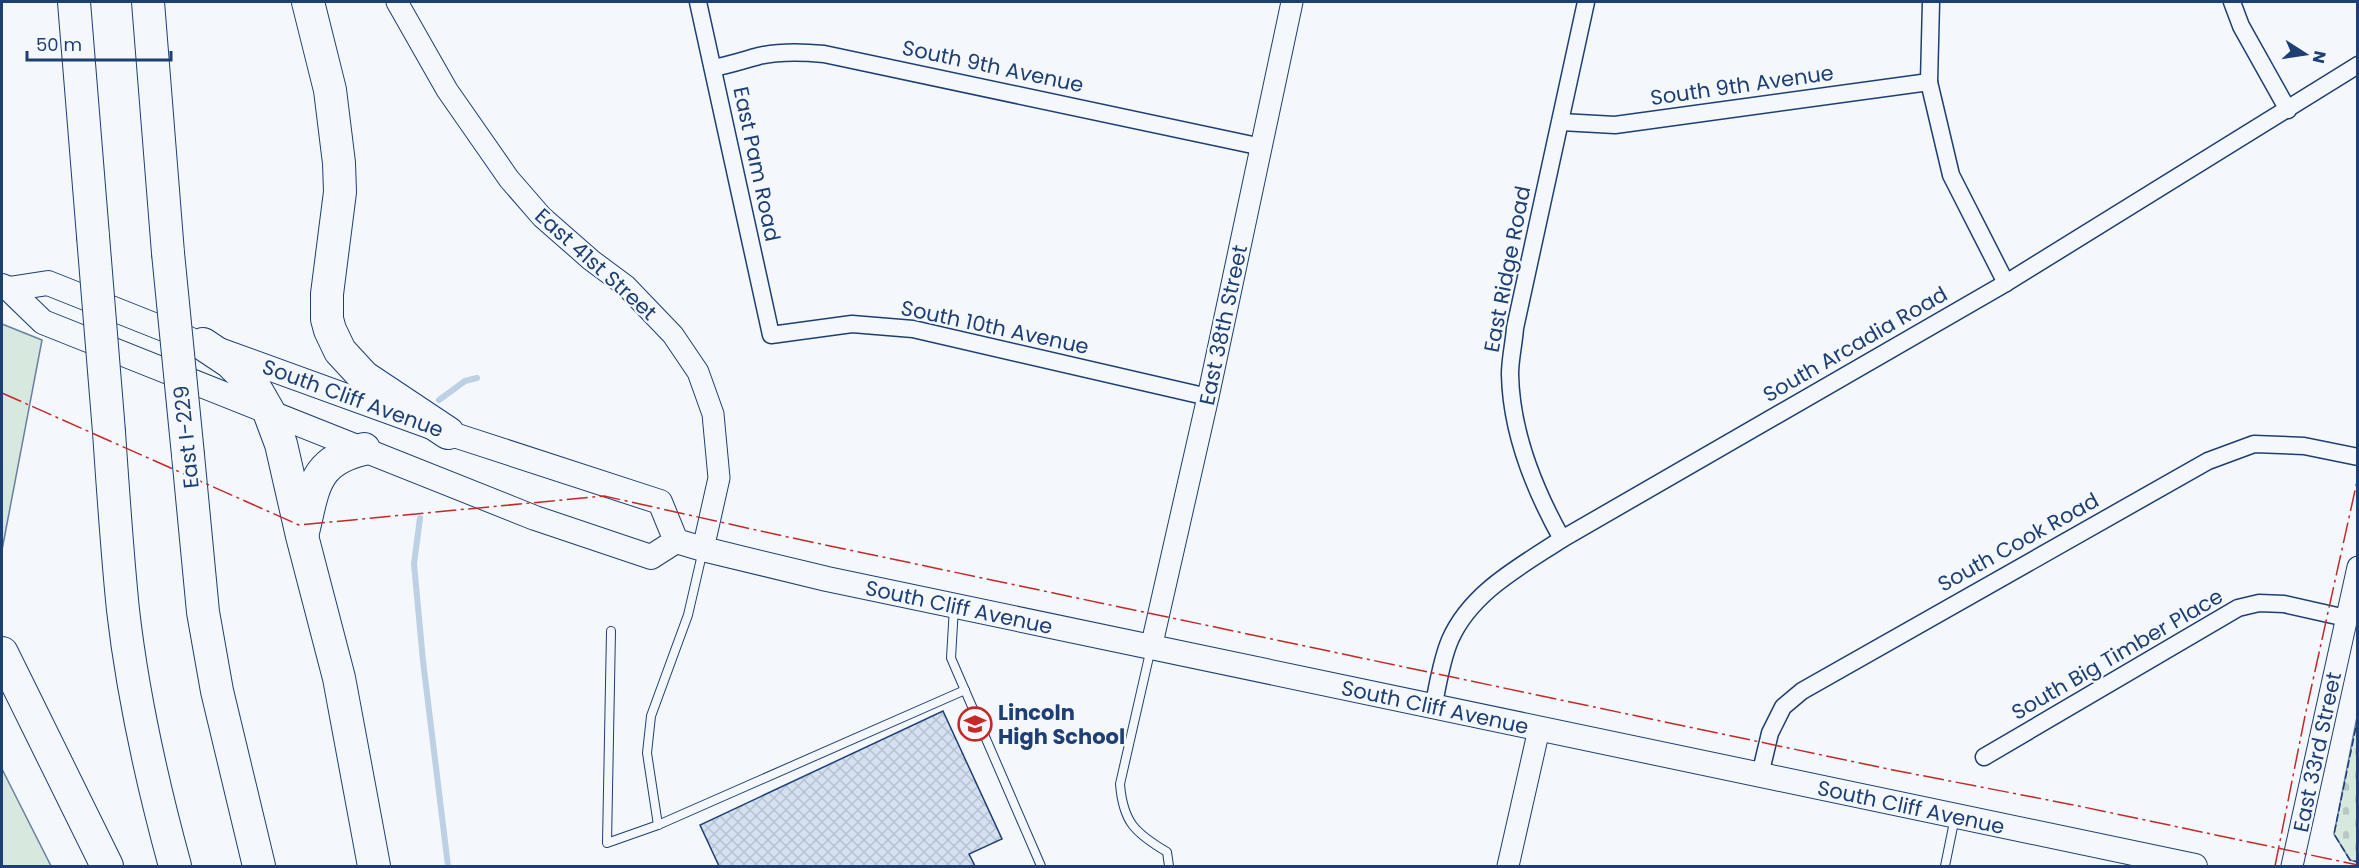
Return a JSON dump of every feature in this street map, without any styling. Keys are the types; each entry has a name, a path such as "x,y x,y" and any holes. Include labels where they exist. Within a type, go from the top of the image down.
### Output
{"highway":[{"path":"74,2 123,611 147,757 175,867"},
{"name":"East I-229","path":"148,2 168,253 203,612 219,701 259,867"},
{"path":"308,2 330,90 339,163 340,192 327,294 327,319 330,330 340,351 364,377 448,433"},
{"path":"203,344 243,374 254,386 269,412 281,444 339,678 374,867"},
{"path":"302,536 313,491 321,473 345,454 364,449"},
{"path":"2,653 107,867"}],"main road":[{"name":"South Cliff Avenue","path":"5,287 48,283 203,344 448,433 660,502 676,541"},
{"name":"South Cliff Avenue","path":"5,287 43,322 535,518 651,557 676,541 827,579 1956,816 2127,856 2195,867"}],"street":[{"name":"East 41st Street","path":"397,2 447,90 509,179 542,217 591,260 626,286 673,335 698,372 713,414 719,478 703,549"},
{"name":"East Pam Road","path":"698,2 771,335"},
{"name":"East 38th Street","path":"1151,648 1208,397 1292,2"},
{"name":"East Ridge Road","path":"1562,539 1540,500 1526,458 1516,421 1510,374 1515,328 1586,2"},
{"path":"1931,2 1929,82 1951,175 2006,283"},
{"path":"2232,2 2241,26 2288,110"},
{"name":"South 9th Avenue","path":"713,68 744,62 759,56 799,52 824,54 1262,147"},
{"name":"South Arcadia Road","path":"1433,708 1450,640 1473,605 1495,583 1562,539 2006,283 2358,65"},
{"name":"South 9th Avenue","path":"1561,122 1615,125 1929,82"},
{"name":"South 10th Avenue","path":"771,335 852,324 913,329 1208,397"},
{"name":"South Cook Road","path":"1760,775 1770,733 1783,707 1802,691 2208,461 2254,444 2304,446 2358,458"},
{"name":"East 33rd Street","path":"2292,867 2358,567"},
{"name":"South Big Timber Place","path":"1984,757 2238,608 2259,603 2284,604 2346,618"},
{"path":"1508,867 1539,729"}],"lane":[{"path":"658,825 647,753 651,716 688,615 703,549"},
{"path":"954,606 951,658 1041,867"},
{"path":"611,631 607,843 658,825 965,690"},
{"path":"1151,648 1120,784 1122,806 1131,822 1143,838 1167,852 1169,867"},
{"path":"1945,867 1956,816"}],"green space":[{"path":"2,324 42,340 2,550"},
{"path":"2357,717 2357,862 2350,860 2334,834"},
{"path":"2,769 51,866 2,866"}],"building":[{"path":"943,711 1002,839 969,854 975,866 719,866 700,825"}],"waterway":[{"path":"439,400 465,381 477,378"},
{"path":"420,518 414,564 423,661 448,866"}],"fence":[{"path":"2358,717 2334,834 2350,860 2358,862"}],"power":[{"path":"2,393 299,525 604,496 783,536 1893,770 2074,805 2358,865"},
{"path":"2275,866 2305,716 2358,477"}],"place":[{"name":"Lincoln High School","path":"975,724"}]}
